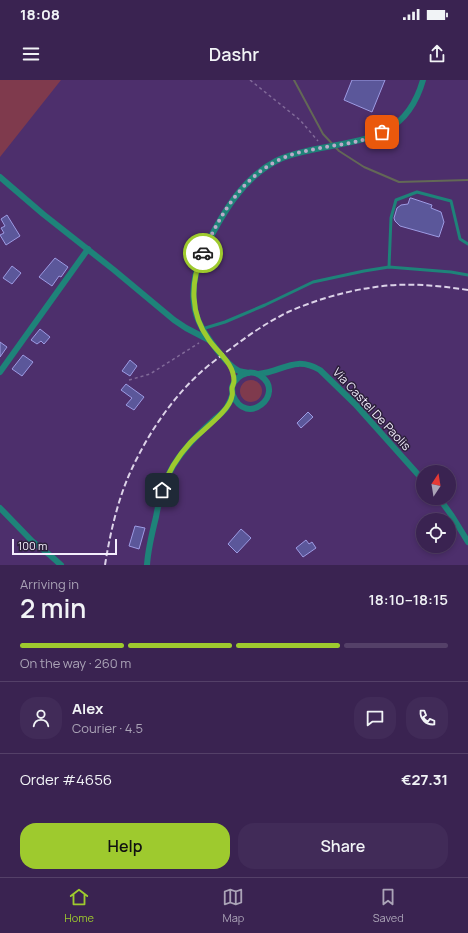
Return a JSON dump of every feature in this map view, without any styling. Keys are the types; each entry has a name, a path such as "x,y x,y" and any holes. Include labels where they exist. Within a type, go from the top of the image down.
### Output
{"street":[{"path":"230,365 234,375 232,391 234,400 242,407 247,409 257,408 262,405 265,402 269,392 265,379 258,374 238,370 230,365 207,339 197,318 195,307 195,276 200,260 218,223 234,198 248,182 278,160 289,156 364,140 373,137 397,124 413,105 418,96 423,80"},
{"path":"0,177 43,214 174,320 188,330 207,339"},
{"path":"0,372 88,249"},
{"name":"Via Castel De Paolis","path":"258,374 296,364 312,366 320,370 355,404 416,472"},
{"path":"268,387 272,375 276,370"},
{"path":"234,383 242,374 248,373"},
{"path":"147,565 151,536 162,490 168,475 176,460 184,450 221,414 228,406 233,395"},
{"path":"221,414 238,404"},
{"path":"444,505 468,542"},
{"path":"0,508 32,541 61,565"}],"lane":[{"path":"389,267 391,218 396,200 417,192 451,201 460,239 468,244"},
{"path":"202,329 225,322 313,282 364,271 389,267 468,275"}],"path":[{"path":"250,80 300,120 324,148"},
{"path":"129,380 150,374 207,339"}],"shaded area":[{"path":"0,80 61,80 0,157"},
{"path":"247,380 255,380 262,387 262,395 255,402 247,402 240,395 240,387"}],"building":[{"path":"352,80 385,80 372,112 344,100"},
{"path":"410,198 432,205 431,208 441,212 444,222 439,237 400,226 395,221 394,218 397,208 401,205 408,204"},
{"path":"7,215 20,236 6,245 0,235 4,233 1,228 5,226 1,219"},
{"path":"55,258 68,267 52,286 39,277"},
{"path":"12,266 21,273 12,284 3,278"},
{"path":"40,329 50,337 44,344 41,341 37,344 31,340"},
{"path":"0,342 7,347 0,357"},
{"path":"23,355 33,362 22,376 12,369"},
{"path":"130,360 137,366 130,376 122,371"},
{"path":"126,384 144,397 134,410 126,405 132,398 121,390"},
{"path":"308,412 313,417 301,428 297,423"},
{"path":"135,526 145,528 139,549 129,546"},
{"path":"241,529 251,538 237,553 228,544"},
{"path":"306,540 309,544 312,542 316,548 303,557 296,548"}],"waterway":[{"path":"294,80 323,134 339,151 364,167 399,182 468,180"}],"railway":[{"path":"105,565 117,508 129,475 143,447 151,433 179,395 201,372 219,358 255,331 281,315 307,304 338,294 394,285 431,286 468,290"}],"way so far":[{"path":"203,253 218,223 234,198 248,182 268,166 278,160 294,154 364,140 382,132"}],"route":[{"path":"162,490 176,460 191,442 221,414 228,406 233,395 232,387 234,383 234,375 230,365 207,337 198,320 195,310 194,282 197,267 203,253"}]}
